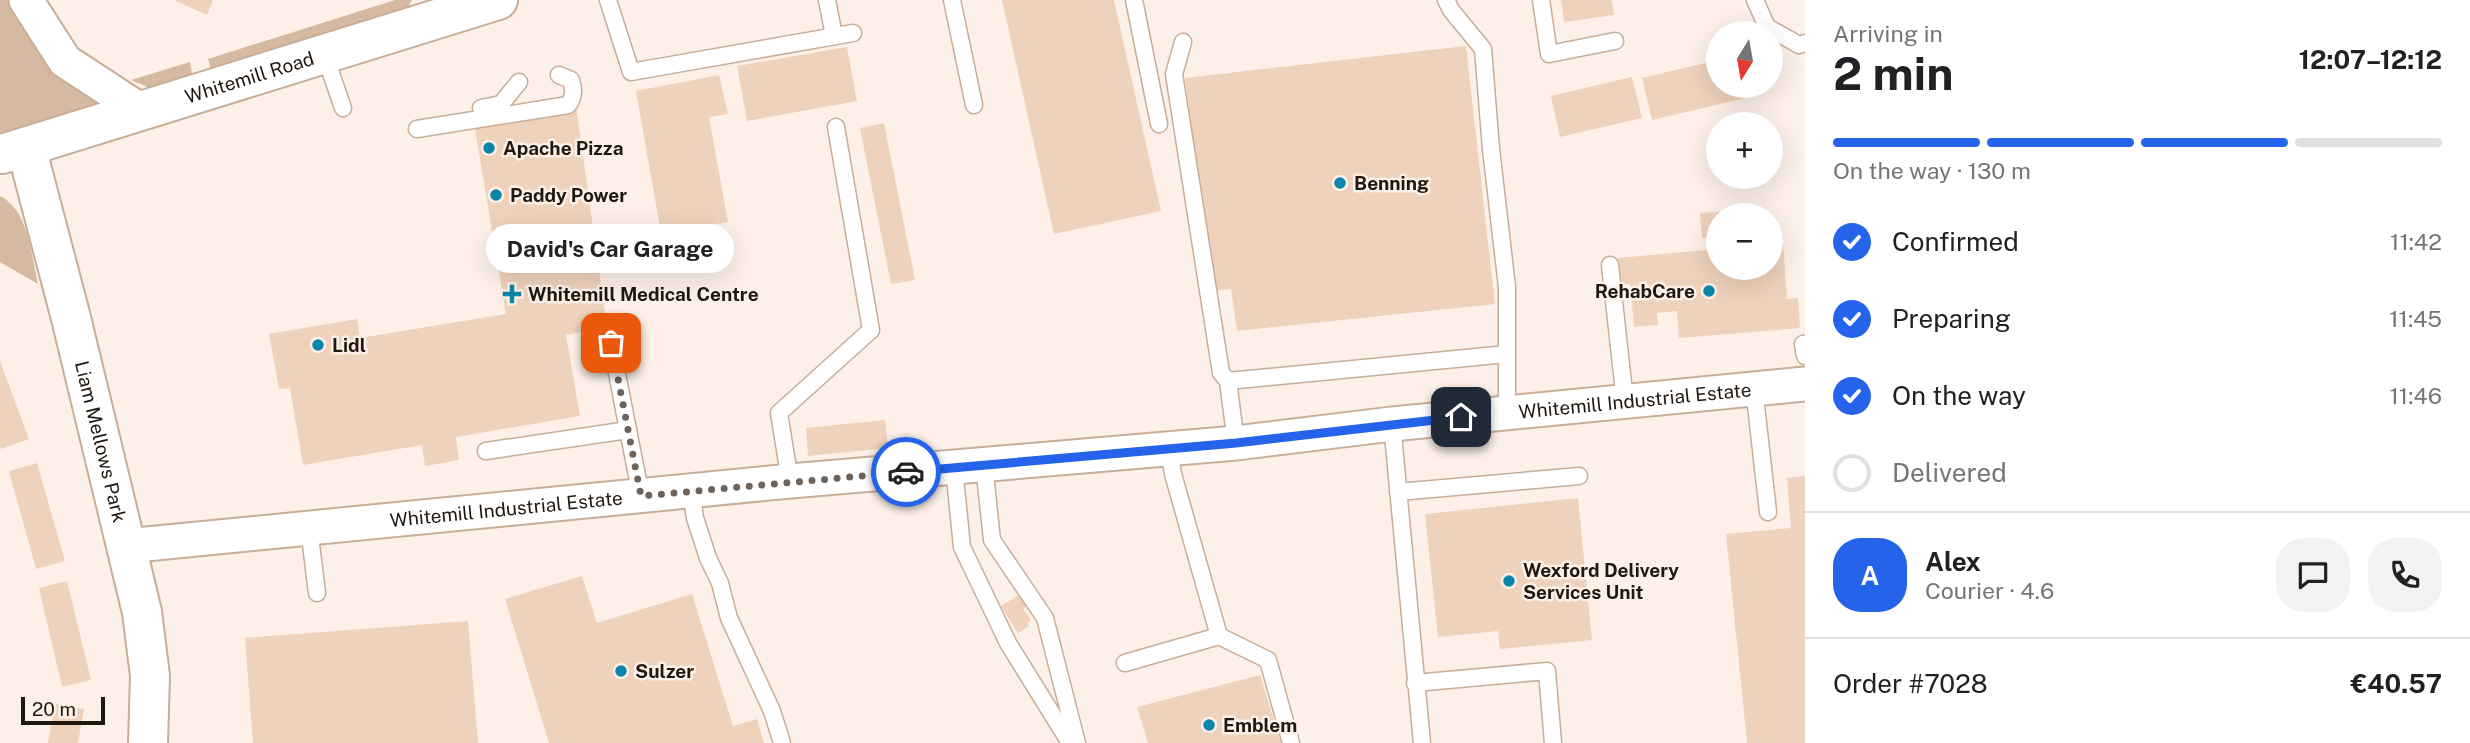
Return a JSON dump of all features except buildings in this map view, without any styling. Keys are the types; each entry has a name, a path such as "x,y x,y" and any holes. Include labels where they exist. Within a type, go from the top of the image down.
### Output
{"street":[{"path":"26,0 65,61 140,110"},
{"name":"Whitemill Road","path":"13,151 324,53 448,7 498,0"},
{"name":"Liam Mellows Park","path":"13,151 71,318 142,611 150,676 148,743"},
{"name":"Whitemill Industrial Estate","path":"127,546 790,481 1236,443 1507,412 1805,384"}],"lane":[{"path":"608,0 631,72 853,33"},
{"path":"827,0 834,36"},
{"path":"952,0 974,105"},
{"path":"1134,0 1159,124"},
{"path":"1446,0 1483,49 1507,288 1507,412"},
{"path":"1541,0 1549,54 1615,41"},
{"path":"1755,0 1767,27 1799,46 1805,43"},
{"path":"1183,42 1174,74 1221,373 1228,381 1236,443"},
{"path":"324,53 343,108"},
{"path":"519,82 501,104 416,125 568,105 573,88 571,80 559,75"},
{"path":"790,481 779,413 871,330 836,127"},
{"path":"1610,265 1625,401"},
{"path":"611,343 641,496"},
{"path":"1228,381 1507,354"},
{"path":"1754,388 1768,512"},
{"path":"1392,424 1422,743"},
{"path":"486,451 628,430"},
{"path":"1169,449 1173,474 1219,636"},
{"path":"969,467 962,547 1008,643 1070,743"},
{"path":"969,467 992,540 1045,618 1077,743"},
{"path":"1398,492 1579,476"},
{"path":"691,491 695,518 708,558 720,583 729,618 772,711 782,743"},
{"path":"309,528 317,593"},
{"path":"1125,663 1219,636 1268,660 1291,743"},
{"path":"1415,683 1547,671 1553,743"}],"shaded area":[{"path":"0,0 7,0 50,68 100,104 0,136"},
{"path":"395,0 412,0 406,10 212,72 208,59"},
{"path":"190,62 193,79 157,91 131,80"},
{"path":"0,196 10,203 23,222 38,284 0,262"}],"way so far":[{"path":"611,343 641,496 906,472"}],"place":[{"name":"Apache Pizza","path":"489,148"},
{"name":"Benning","path":"1340,183"},
{"name":"Paddy Power","path":"496,195"},
{"name":"RehabCare","path":"1709,291"},
{"name":"Whitemill Medical Centre","path":"512,294"},
{"name":"David's Car Garage","path":"611,343"},
{"name":"Lidl","path":"318,345"},
{"name":"Wexford Delivery Services Unit","path":"1509,581"},
{"name":"Sulzer","path":"621,671"},
{"name":"Emblem","path":"1209,725"}],"route":[{"path":"906,472 1236,443 1461,417"}]}
